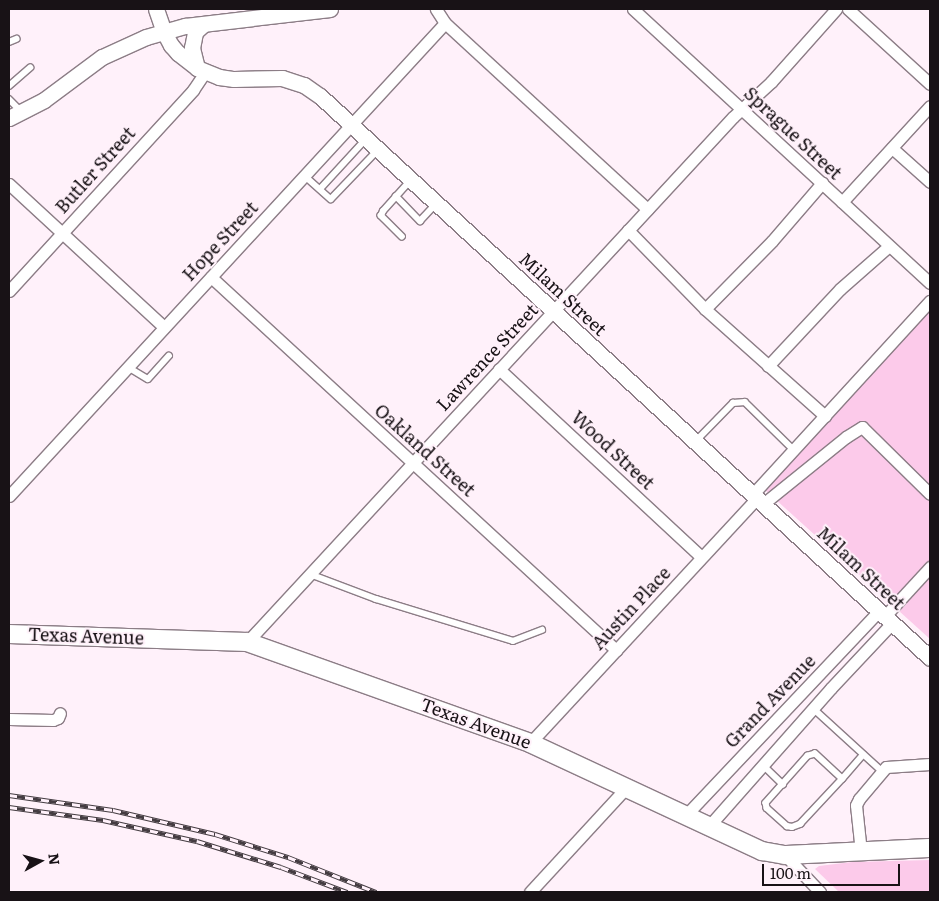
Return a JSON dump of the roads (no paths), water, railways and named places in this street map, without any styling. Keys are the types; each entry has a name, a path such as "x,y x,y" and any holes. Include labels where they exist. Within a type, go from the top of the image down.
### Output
{"main road":[{"name":"Texas Avenue","path":"9,634 247,642 530,742 762,851 785,855 930,848"}],"street":[{"name":"Milam Street","path":"156,9 164,32 178,53 201,70 234,79 272,77 291,80 312,90 352,124 930,658"},
{"path":"15,115 44,100 108,53 164,32 204,24 330,9"},
{"path":"436,9 445,23 647,209"},
{"name":"Sprague Street","path":"633,9 930,282"},
{"name":"Lawrence Street","path":"247,642 647,209 742,109 771,82 836,9"},
{"path":"848,9 930,84"},
{"name":"Hope Street","path":"9,496 445,23"},
{"path":"201,70 192,48 195,32 204,24"},
{"name":"Butler Street","path":"9,291 193,90 201,70"},
{"path":"842,202 930,106"},
{"path":"892,148 930,182"},
{"path":"705,309 772,241 822,183"},
{"path":"9,184 164,327"},
{"path":"628,230 705,309 825,416"},
{"path":"768,366 840,289 890,246"},
{"name":"Oakland Street","path":"211,277 616,650"},
{"path":"758,499 794,450 930,301"},
{"name":"Wood Street","path":"500,369 701,558"},
{"path":"758,499 862,427 930,494"},
{"name":"Austin Place","path":"530,742 758,499"},
{"path":"886,616 930,568"},
{"name":"Grand Avenue","path":"709,826 813,708 886,616"},
{"name":"Grand Avenue","path":"686,815 886,616"},
{"path":"9,719 53,720 58,718 60,713"},
{"path":"861,852 856,806 882,771 891,766 930,764"},
{"path":"530,892 626,788"},
{"path":"785,855 820,892"}],"lane":[{"path":"9,42 16,39"},
{"path":"9,86 30,68"},
{"path":"9,99 15,115"},
{"path":"320,189 367,138"},
{"path":"304,175 331,199 378,149"},
{"path":"402,237 381,216 411,179"},
{"path":"396,196 420,221 437,203"},
{"path":"128,367 143,378 148,379 169,356"},
{"path":"696,441 733,403 745,402 794,450"},
{"path":"310,574 376,599 513,641 542,630"},
{"path":"813,708 882,771"},
{"path":"842,779 815,754 808,756 766,802 767,808 792,827 800,824 842,779 863,755"},
{"path":"763,765 783,784"}],"railway":[{"path":"9,795 113,810 215,834 288,857 376,892"},
{"path":"9,807 103,820 197,841 281,867 347,892"}]}
